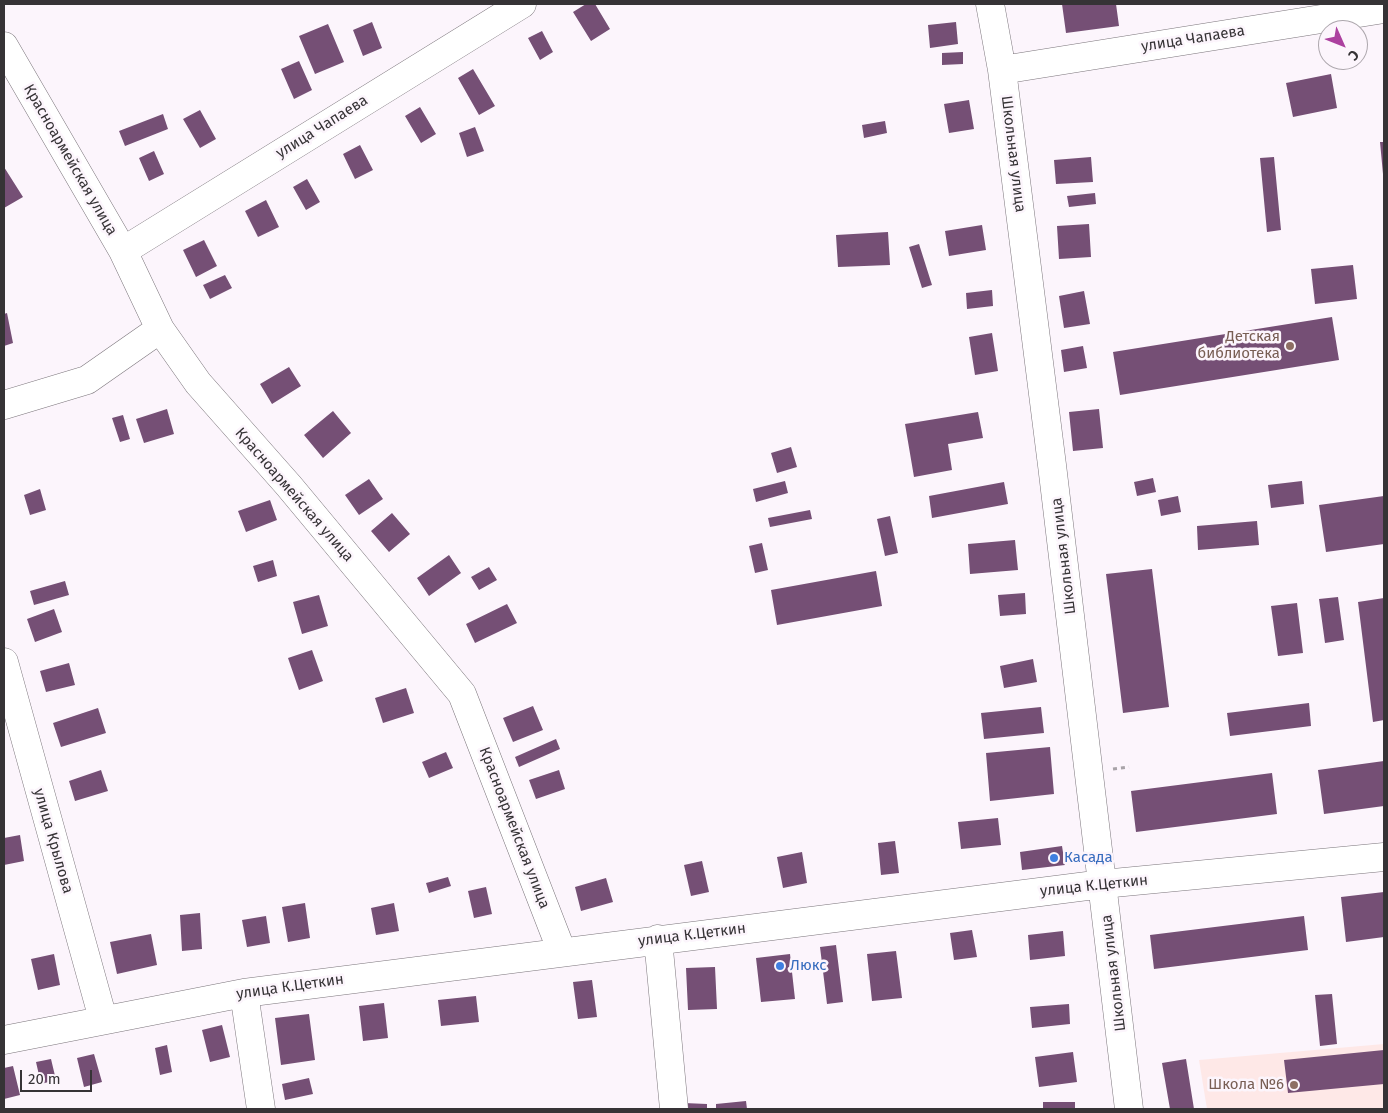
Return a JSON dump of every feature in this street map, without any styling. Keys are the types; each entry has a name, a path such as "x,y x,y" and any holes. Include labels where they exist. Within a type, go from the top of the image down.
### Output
{"street":[{"name":"Школьная улица","path":"990,4 1002,70 1104,884 1130,1109"},
{"name":"улица Чапаева","path":"122,251 516,5"},
{"name":"улица Чапаева","path":"1002,70 1384,9"},
{"name":"Красноармейская улица","path":"6,54 122,251 160,328 198,383 289,486 462,694 562,952"},
{"path":"4,405 87,380 160,328"},
{"name":"улица Крылова","path":"4,662 103,1020"},
{"name":"улица К.Цеткин","path":"4,1040 244,993 658,939 1104,884 1384,857"},
{"path":"658,939 674,1109"},
{"path":"244,993 261,1109"}],"shaded area":[{"name":"Школа №6","path":"1384,1044 1384,1109 1207,1109 1199,1060"}],"building":[{"path":"586,4 595,4 610,29 591,41 573,12"},
{"path":"1062,4 1116,4 1119,26 1066,33"},
{"path":"372,22 382,48 363,56 353,30"},
{"path":"956,22 958,44 930,48 928,25"},
{"path":"328,24 344,62 315,74 299,36"},
{"path":"542,31 553,52 540,60 528,38"},
{"path":"963,52 963,64 942,65 942,53"},
{"path":"299,61 312,90 294,99 281,69"},
{"path":"473,69 495,106 479,115 458,78"},
{"path":"1331,74 1337,108 1293,117 1286,83"},
{"path":"969,100 974,129 949,133 944,104"},
{"path":"420,107 436,134 421,143 405,116"},
{"path":"200,110 216,139 200,148 183,119"},
{"path":"163,114 168,129 125,146 119,131"},
{"path":"885,121 887,133 864,138 862,125"},
{"path":"475,127 484,151 467,157 459,133"},
{"path":"1380,142 1384,142 1383,174"},
{"path":"360,145 373,170 355,179 343,154"},
{"path":"154,151 164,174 149,181 139,158"},
{"path":"1091,157 1093,182 1056,184 1054,160"},
{"path":"1274,157 1281,230 1267,232 1260,158"},
{"path":"4,167 23,197 4,208"},
{"path":"307,179 320,202 306,210 293,187"},
{"path":"1095,193 1096,204 1069,207 1067,196"},
{"path":"266,200 279,227 258,237 245,211"},
{"path":"1089,224 1091,257 1059,259 1057,226"},
{"path":"982,225 986,250 949,256 945,231"},
{"path":"888,232 890,265 838,267 836,235"},
{"path":"204,240 217,266 196,277 183,250"},
{"path":"919,244 932,285 922,288 909,247"},
{"path":"1353,265 1357,299 1315,304 1311,269"},
{"path":"225,275 232,288 210,299 203,285"},
{"path":"992,290 993,306 967,309 966,293"},
{"path":"1084,291 1090,324 1064,328 1059,296"},
{"path":"7,313 13,343 4,346 4,314"},
{"path":"1332,317 1339,360 1120,395 1113,352"},
{"path":"992,333 998,371 975,375 969,337"},
{"path":"1083,346 1087,368 1064,372 1061,350"},
{"path":"289,367 301,386 272,404 260,384"},
{"path":"167,409 174,434 144,443 136,419"},
{"path":"1099,409 1103,448 1073,451 1069,412"},
{"path":"333,411 351,433 323,458 304,435"},
{"path":"978,412 983,438 948,444 952,470 914,477 905,424"},
{"path":"123,415 130,439 120,442 112,418"},
{"path":"791,447 797,467 777,473 771,453"},
{"path":"1153,478 1156,492 1137,496 1134,482"},
{"path":"369,479 383,499 359,515 345,495"},
{"path":"785,481 788,493 756,502 753,489"},
{"path":"1302,481 1304,504 1271,508 1268,485"},
{"path":"1004,482 1008,504 932,518 929,496"},
{"path":"40,489 46,510 30,515 24,495"},
{"path":"1178,496 1181,512 1161,516 1158,500"},
{"path":"1384,496 1384,544 1326,552 1319,505"},
{"path":"270,500 277,520 246,532 238,511"},
{"path":"810,510 812,519 770,527 768,518"},
{"path":"392,513 410,534 389,552 371,531"},
{"path":"890,516 898,553 885,556 877,519"},
{"path":"1257,521 1259,545 1198,550 1197,526"},
{"path":"1015,540 1018,570 970,574 968,544"},
{"path":"762,543 768,570 755,573 749,546"},
{"path":"449,555 461,573 429,596 417,578"},
{"path":"273,560 277,576 258,582 253,566"},
{"path":"489,567 497,580 479,590 471,577"},
{"path":"1152,569 1169,707 1123,713 1106,574"},
{"path":"876,571 882,606 777,625 771,590"},
{"path":"65,581 69,595 34,605 30,591"},
{"path":"1025,593 1026,614 1000,616 998,595"},
{"path":"319,595 328,626 302,634 293,602"},
{"path":"1338,597 1344,640 1325,643 1319,599"},
{"path":"1384,598 1384,720 1373,722 1358,602"},
{"path":"1297,603 1303,653 1278,656 1271,606"},
{"path":"507,604 517,623 475,643 466,624"},
{"path":"54,609 62,632 35,642 27,619"},
{"path":"312,650 323,681 299,690 288,658"},
{"path":"1033,659 1037,682 1004,688 1000,666"},
{"path":"69,663 75,685 46,692 40,671"},
{"path":"406,688 414,713 383,723 375,698"},
{"path":"1309,703 1311,726 1230,736 1227,713"},
{"path":"533,706 543,730 513,742 503,718"},
{"path":"1041,707 1044,733 984,739 981,713"},
{"path":"98,708 106,733 61,747 53,723"},
{"path":"556,739 560,749 519,767 515,757"},
{"path":"1050,747 1054,794 990,801 986,753"},
{"path":"446,752 453,768 429,778 422,762"},
{"path":"1384,761 1384,806 1324,814 1318,770"},
{"path":"101,770 108,791 75,801 69,781"},
{"path":"559,770 565,789 536,799 529,780"},
{"path":"1272,773 1277,814 1136,832 1131,791"},
{"path":"998,818 1001,845 961,849 958,822"},
{"path":"20,835 24,861 4,865 4,838"},
{"path":"895,841 899,873 881,875 878,843"},
{"path":"1062,846 1065,865 1022,870 1020,852"},
{"path":"802,852 807,883 783,888 777,857"},
{"path":"702,861 709,892 691,896 684,865"},
{"path":"448,877 451,886 429,893 426,883"},
{"path":"606,878 613,902 581,911 575,887"},
{"path":"486,887 492,914 474,918 468,891"},
{"path":"1384,892 1384,937 1346,942 1341,897"},
{"path":"305,903 310,938 288,942 282,907"},
{"path":"394,903 399,931 376,935 371,908"},
{"path":"200,913 202,949 182,951 180,915"},
{"path":"266,916 270,943 247,947 242,920"},
{"path":"1304,916 1308,950 1154,969 1150,935"},
{"path":"972,930 977,957 954,960 950,933"},
{"path":"1063,931 1065,956 1030,960 1028,935"},
{"path":"151,934 157,965 117,974 110,942"},
{"path":"836,945 843,1002 827,1004 820,947"},
{"path":"896,951 902,998 872,1001 867,954"},
{"path":"54,954 60,985 38,990 31,959"},
{"path":"790,954 795,999 761,1002 756,958"},
{"path":"715,967 717,1009 688,1010 686,968"},
{"path":"592,980 597,1017 578,1019 573,982"},
{"path":"1332,994 1337,1044 1320,1046 1315,995"},
{"path":"476,996 479,1022 441,1026 438,1000"},
{"path":"384,1003 388,1038 363,1041 359,1006"},
{"path":"1069,1004 1070,1024 1032,1028 1030,1007"},
{"path":"309,1014 315,1060 281,1065 275,1018"},
{"path":"222,1025 230,1057 210,1062 202,1030"},
{"path":"167,1045 172,1072 160,1075 155,1048"},
{"path":"1384,1050 1384,1084 1288,1093 1284,1060"},
{"path":"1073,1052 1077,1082 1039,1087 1035,1057"},
{"path":"94,1054 102,1082 84,1087 77,1058"},
{"path":"51,1059 56,1080 41,1084 36,1062"},
{"path":"1186,1059 1194,1109 1170,1109 1162,1063"},
{"path":"13,1066 20,1095 4,1099 4,1068"},
{"path":"309,1078 313,1094 285,1100 282,1084"},
{"path":"746,1101 747,1109 716,1109 716,1104"},
{"path":"1043,1102 1075,1102 1075,1109 1043,1109"},
{"path":"684,1103 707,1104 707,1109 684,1109"}],"place":[{"name":"Детская библиотека","path":"1290,346"},
{"name":"Касада","path":"1054,858"},
{"name":"Люкс","path":"780,966"},
{"name":"Школа №6","path":"1294,1085"}]}
